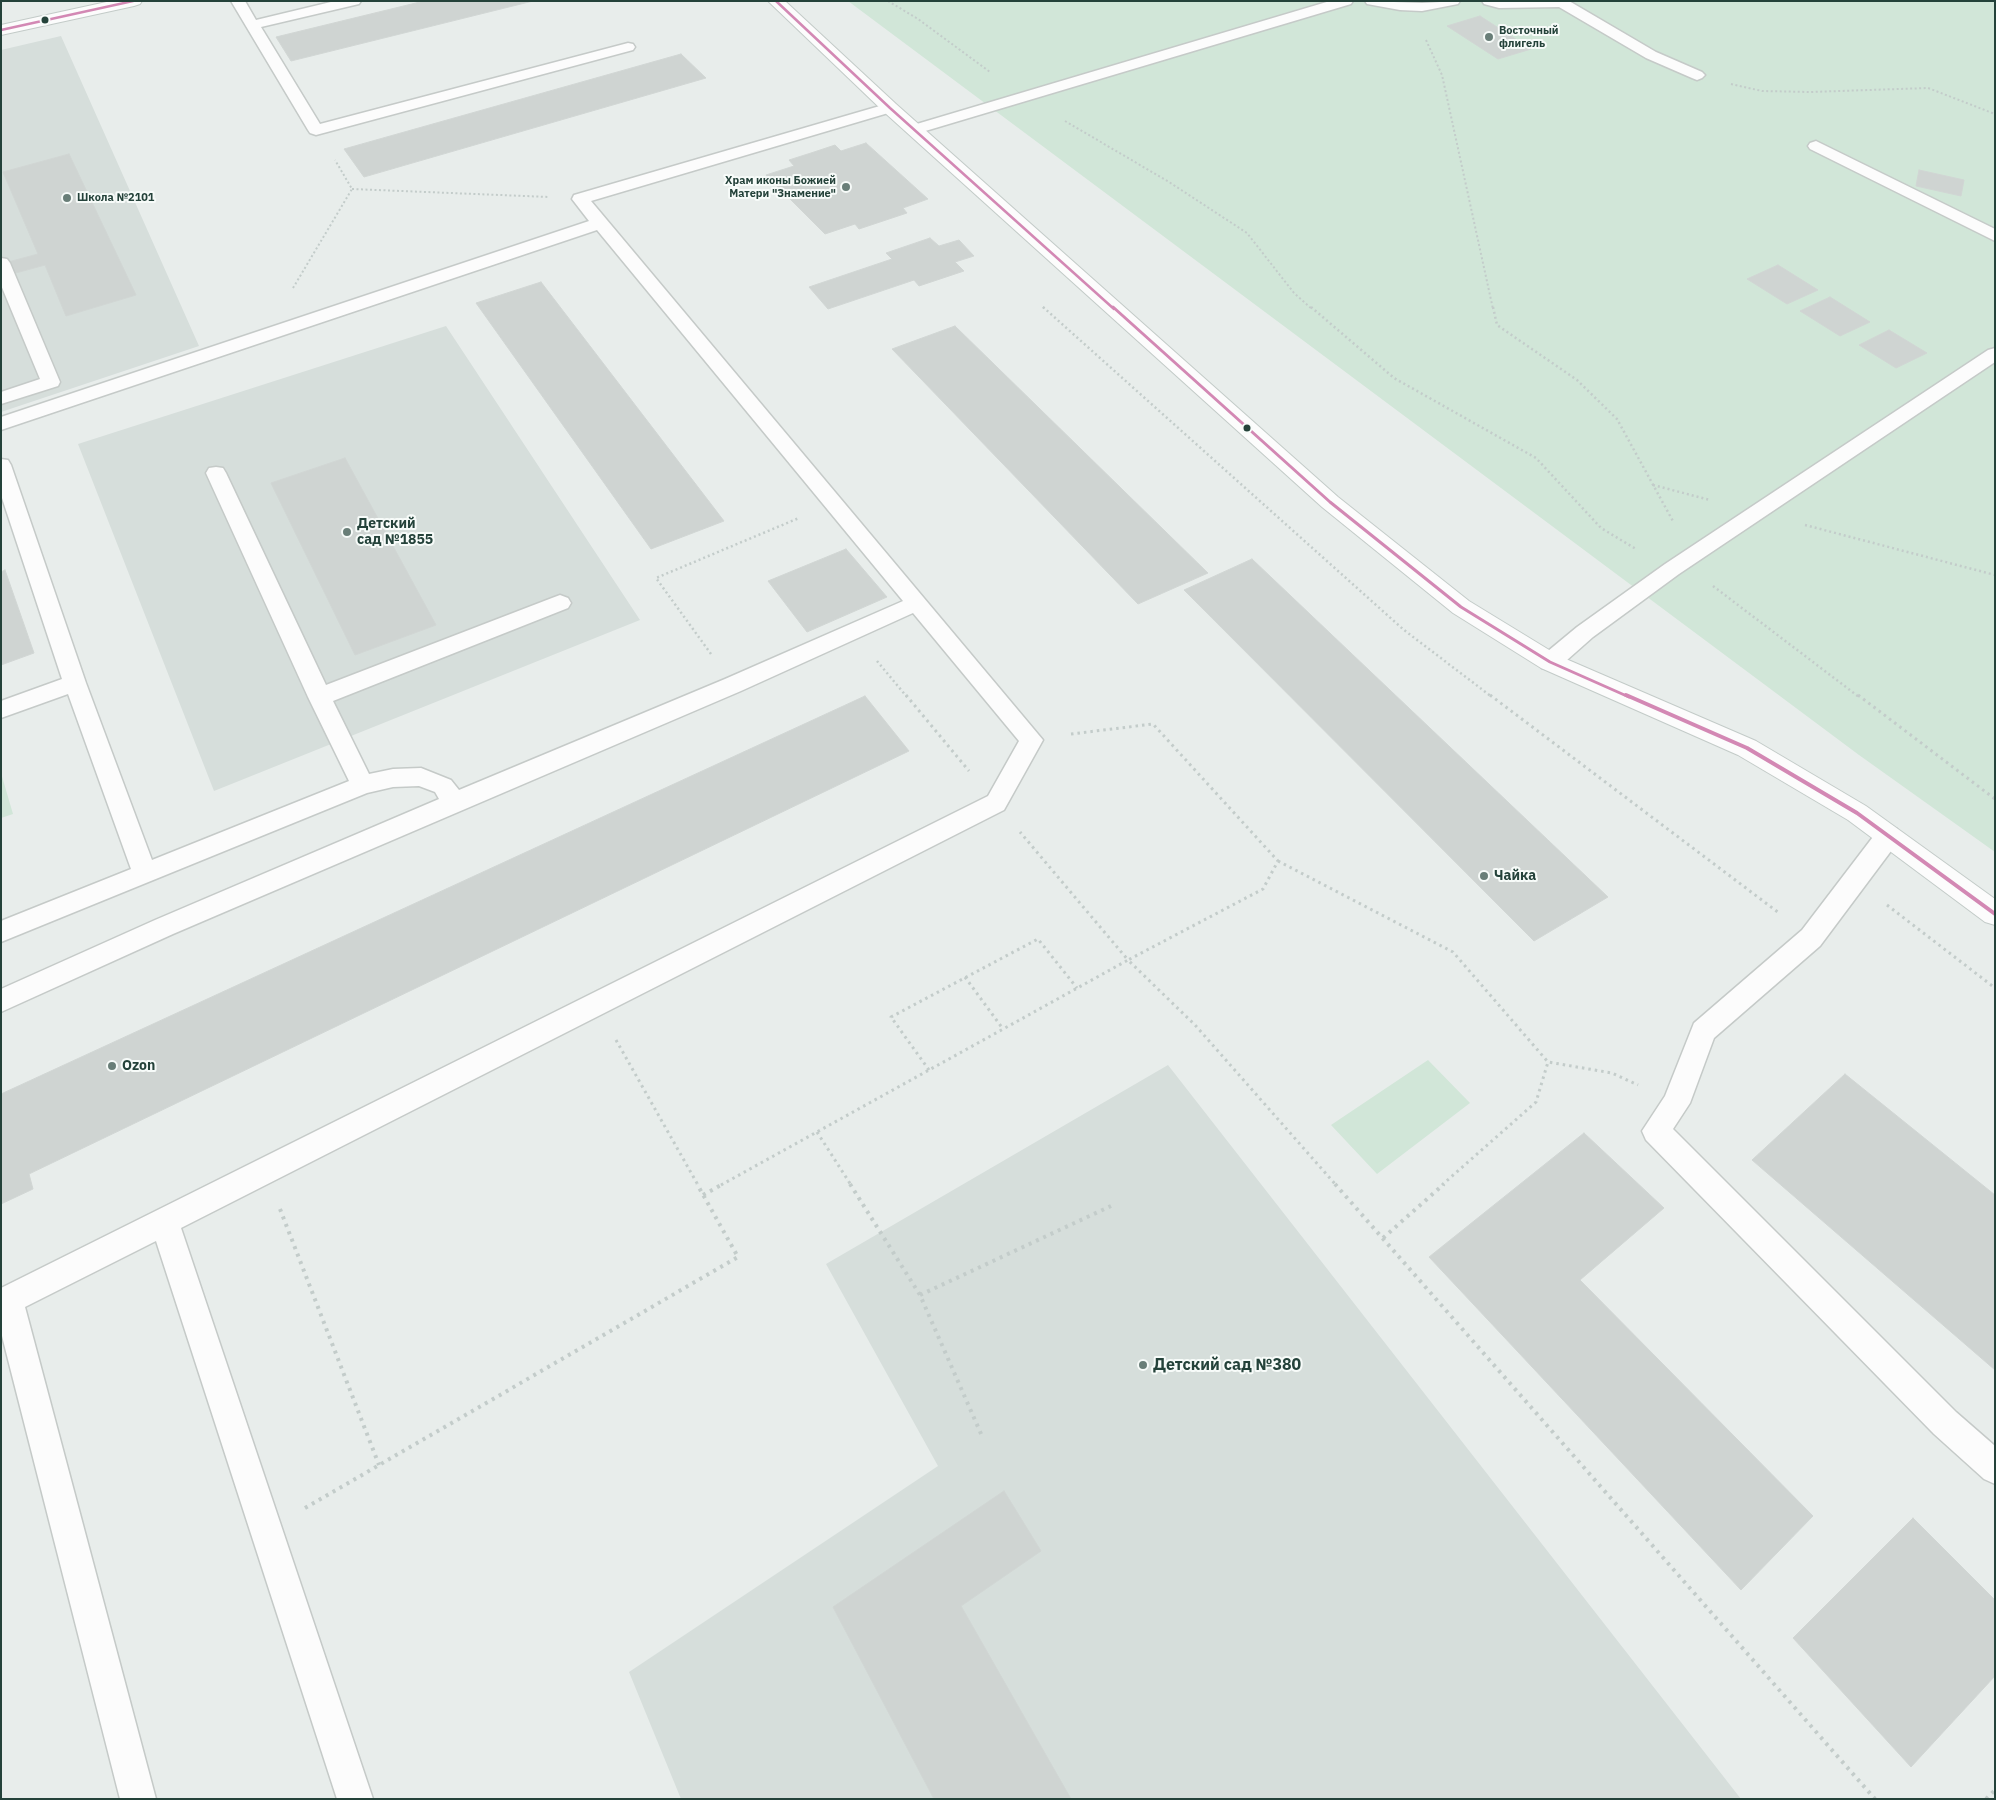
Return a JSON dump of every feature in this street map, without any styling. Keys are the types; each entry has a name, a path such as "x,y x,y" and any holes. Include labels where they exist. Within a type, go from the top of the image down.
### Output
{"street":[{"path":"1,30 134,1"},
{"path":"776,1 890,108 916,129 1330,502 1461,607 1550,662 1747,748 1857,813 1995,914"}],"lane":[{"path":"238,1 316,130 628,47"},
{"path":"252,25 354,1"},
{"path":"916,129 1346,1"},
{"path":"1372,1 1400,6 1422,7 1453,1"},
{"path":"1489,1 1499,4 1523,5 1544,2 1562,3 1652,55 1696,76"},
{"path":"138,1799 8,1300 996,803 1031,740 580,199 890,108"},
{"path":"1816,146 1995,236"},
{"path":"1,424 600,223"},
{"path":"1,263 50,382 1,398"},
{"path":"1550,662 1585,632 1672,569 1995,354"},
{"path":"1,465 10,519 74,683 144,872"},
{"path":"216,473 363,785"},
{"path":"320,697 560,603"},
{"path":"1,1001 164,927 734,685 917,603"},
{"path":"1,710 74,683"},
{"path":"1,932 144,872 363,785 392,778 421,777 443,786 455,802"},
{"path":"1888,836 1811,938 1702,1031 1676,1103 1656,1131 1945,1423 1995,1468"},
{"path":"164,1221 355,1799"}],"path":[{"path":"888,1 918,19 1025,97 1169,182 1247,233 1294,292 1394,378 1536,458 1601,528 1672,569 1706,581 1995,800"},
{"path":"1423,35 1442,75 1497,325 1577,380 1617,419 1675,524"},
{"path":"1696,76 1762,91 1810,92 1928,88 1995,114"},
{"path":"316,130 352,189"},
{"path":"352,189 580,199"},
{"path":"286,293 293,287 352,189"},
{"path":"1043,307 1404,630 1811,938"},
{"path":"1652,484 1719,502"},
{"path":"734,685 656,578 834,504"},
{"path":"1804,524 1995,575"},
{"path":"853,632 1128,960 1195,1025 1875,1799"},
{"path":"1031,740 1153,724 1278,860 1452,952 1548,1062 1612,1072 1676,1103"},
{"path":"703,1195 1128,960 1263,889 1278,860"},
{"path":"1854,881 1995,988"},
{"path":"929,1070 891,1017 1038,939 1077,988"},
{"path":"966,977 1003,1029"},
{"path":"333,1492 738,1257 595,1004"},
{"path":"1383,1238 1536,1102 1548,1062"},
{"path":"817,1132 920,1295 982,1436"},
{"path":"266,1170 379,1465"},
{"path":"920,1295 1111,1206"},
{"path":"1986,1799 1995,1790"}],"shaded area":[{"name":"Школа №2101","path":"61,36 199,346 1,412 1,50"},
{"name":"Детский сад №1855","path":"446,326 640,620 214,791 78,444"},
{"name":"Детский сад №380","path":"1168,1065 1741,1799 681,1799 629,1672 938,1466 826,1264"}],"green space":[{"path":"848,1 1995,1 1995,852 1859,755"},
{"path":"1,773 13,814 1,818"},
{"path":"1428,1060 1470,1103 1377,1174 1331,1125"}],"building":[{"path":"424,1 533,1 291,61 276,37"},
{"name":"Восточный флигель","path":"1480,16 1531,49 1498,59 1447,26"},
{"path":"681,54 706,78 364,177 344,149"},
{"name":"Храм иконы Божией Матери \"Знамение\"","path":"866,143 928,199 903,208 907,213 859,229 855,224 825,234 766,175 794,166 789,160 835,145 841,151"},
{"path":"69,154 136,295 66,316 45,265 1,277 1,264 38,254 3,172"},
{"path":"1919,170 1964,180 1961,196 1916,186"},
{"path":"930,238 939,246 959,240 974,256 955,262 964,271 919,286 914,280 828,309 809,287 892,259 886,253"},
{"path":"1778,265 1818,290 1787,304 1747,279"},
{"path":"541,282 724,521 651,549 476,303"},
{"path":"1830,297 1870,322 1840,336 1800,311"},
{"path":"955,326 1208,573 1138,604 892,349"},
{"path":"1889,330 1927,353 1896,368 1859,345"},
{"path":"345,458 436,625 355,655 271,483"},
{"path":"846,549 887,597 807,632 768,581"},
{"path":"1252,559 1608,897 1534,941 1184,590"},
{"path":"5,570 34,653 1,665 1,572"},
{"path":"865,696 909,751 29,1174 33,1189 1,1204 1,1094"},
{"path":"1845,1074 1995,1195 1995,1370 1752,1160"},
{"path":"1584,1133 1664,1208 1580,1280 1813,1516 1741,1590 1429,1257"},
{"path":"1004,1491 1041,1551 961,1606 1071,1799 934,1799 833,1607"},
{"path":"1913,1518 1995,1600 1995,1676 1911,1767 1793,1638"}],"transit line":[{"path":"1,30 133,1"},
{"path":"776,1 890,108 1330,502 1461,607 1550,662 1747,748 1857,813 1995,914"}],"place":[{"name":"Восточный флигель","path":"1489,37"},
{"name":"Храм иконы Божией Матери \"Знамение\"","path":"846,187"},
{"name":"Школа №2101","path":"67,198"},
{"name":"Детский сад №1855","path":"347,532"},
{"name":"Чайка","path":"1484,876"},
{"name":"Ozon","path":"112,1066"},
{"name":"Детский сад №380","path":"1143,1365"}]}
